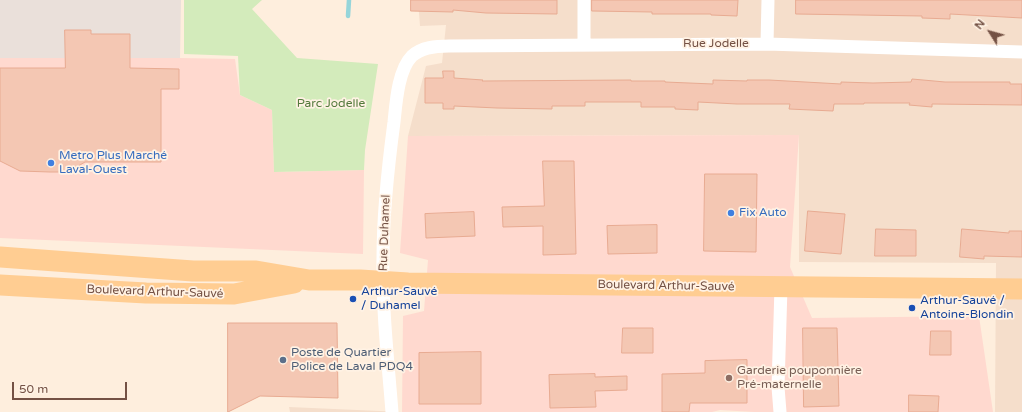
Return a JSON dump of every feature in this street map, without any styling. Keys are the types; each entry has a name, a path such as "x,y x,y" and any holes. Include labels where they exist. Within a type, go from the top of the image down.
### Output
{"main road":[{"name":"Boulevard Arthur-Sauvé","path":"0,257 193,271 256,272 309,280 360,280 408,283 1022,289"},
{"name":"Boulevard Arthur-Sauvé","path":"0,285 146,293 234,294 309,280"}],"street":[{"path":"584,0 584,44"},
{"path":"767,44 768,0"},
{"name":"Rue Jodelle","path":"412,57 419,52 436,46 584,44 767,44 1022,52"},
{"name":"Rue Duhamel","path":"392,412 383,281 384,230 388,163 402,75 405,67 412,57"},
{"path":"780,412 778,387 781,287"}],"shaded area":[{"path":"0,0 181,0 180,58 0,58"},
{"path":"418,0 1022,0 1022,412 995,412 996,263 799,262 799,135 408,136 426,66 442,63 446,25 420,26"},
{"path":"0,58 235,59 240,95 272,110 274,172 364,170 363,254 0,238"},
{"path":"799,135 790,267 812,318 979,316 993,412 754,412 720,410 712,412 402,412 403,316 424,311 428,260 400,253 408,136"},
{"path":"289,407 402,412 290,412"}],"green space":[{"name":"Parc Jodelle","path":"184,0 262,0 252,9 297,58 378,64 365,150 364,170 274,172 272,110 240,95 238,56 184,54"}],"building":[{"path":"411,0 557,0 557,14 486,13 453,10 453,12 411,11"},
{"path":"592,0 738,0 737,16 592,11"},
{"path":"796,0 1022,0 1022,18 950,14 950,19 922,18 922,16 796,14"},
{"path":"65,30 91,30 91,34 130,34 130,68 179,69 179,89 161,89 161,162 85,162 68,172 50,172 20,171 0,161 0,68 65,68"},
{"path":"443,71 454,71 454,78 483,80 482,81 631,80 713,84 713,80 769,80 841,84 841,82 911,82 912,79 945,82 1010,82 1010,84 1022,84 1022,105 932,104 932,107 909,105 910,103 864,103 834,104 833,111 789,109 790,104 698,102 698,110 675,109 675,107 641,107 641,102 585,102 585,106 552,106 552,109 454,106 454,109 443,109 443,103 425,103 425,78 443,78"},
{"path":"543,161 574,161 576,254 543,255 543,226 503,227 502,207 544,206"},
{"name":"Fix Auto","path":"705,174 757,174 756,252 704,251"},
{"path":"808,211 845,214 841,254 805,251"},
{"path":"474,212 475,236 426,238 425,214"},
{"path":"657,225 657,253 608,254 607,226"},
{"path":"876,229 916,230 916,256 875,256"},
{"path":"962,229 1009,233 1009,231 1022,231 1022,257 984,256 984,259 960,257"},
{"name":"Poste de Quartier Police de Laval PDQ4","path":"228,323 337,323 338,398 260,396 228,412"},
{"path":"623,328 653,328 653,353 622,353"},
{"path":"803,328 837,328 839,406 804,407"},
{"path":"931,331 951,331 951,355 930,355"},
{"path":"481,352 481,404 419,404 419,353"},
{"path":"747,360 747,403 690,403 689,412 662,412 662,374 705,373 705,361"},
{"path":"595,374 595,377 627,376 627,390 595,391 596,407 550,408 549,375"},
{"path":"909,395 939,396 938,412 909,412"}],"waterway":[{"path":"348,16 349,0"}],"place":[{"name":"Metro Plus Marché Laval-Ouest","path":"51,163"},
{"name":"Fix Auto","path":"731,213"},
{"name":"Arthur-Sauvé / Duhamel","path":"353,299"},
{"name":"Arthur-Sauvé / Antoine-Blondin","path":"912,308"},
{"name":"Poste de Quartier Police de Laval PDQ4","path":"283,360"},
{"name":"Garderie pouponnière Pré-maternelle","path":"729,378"}]}
